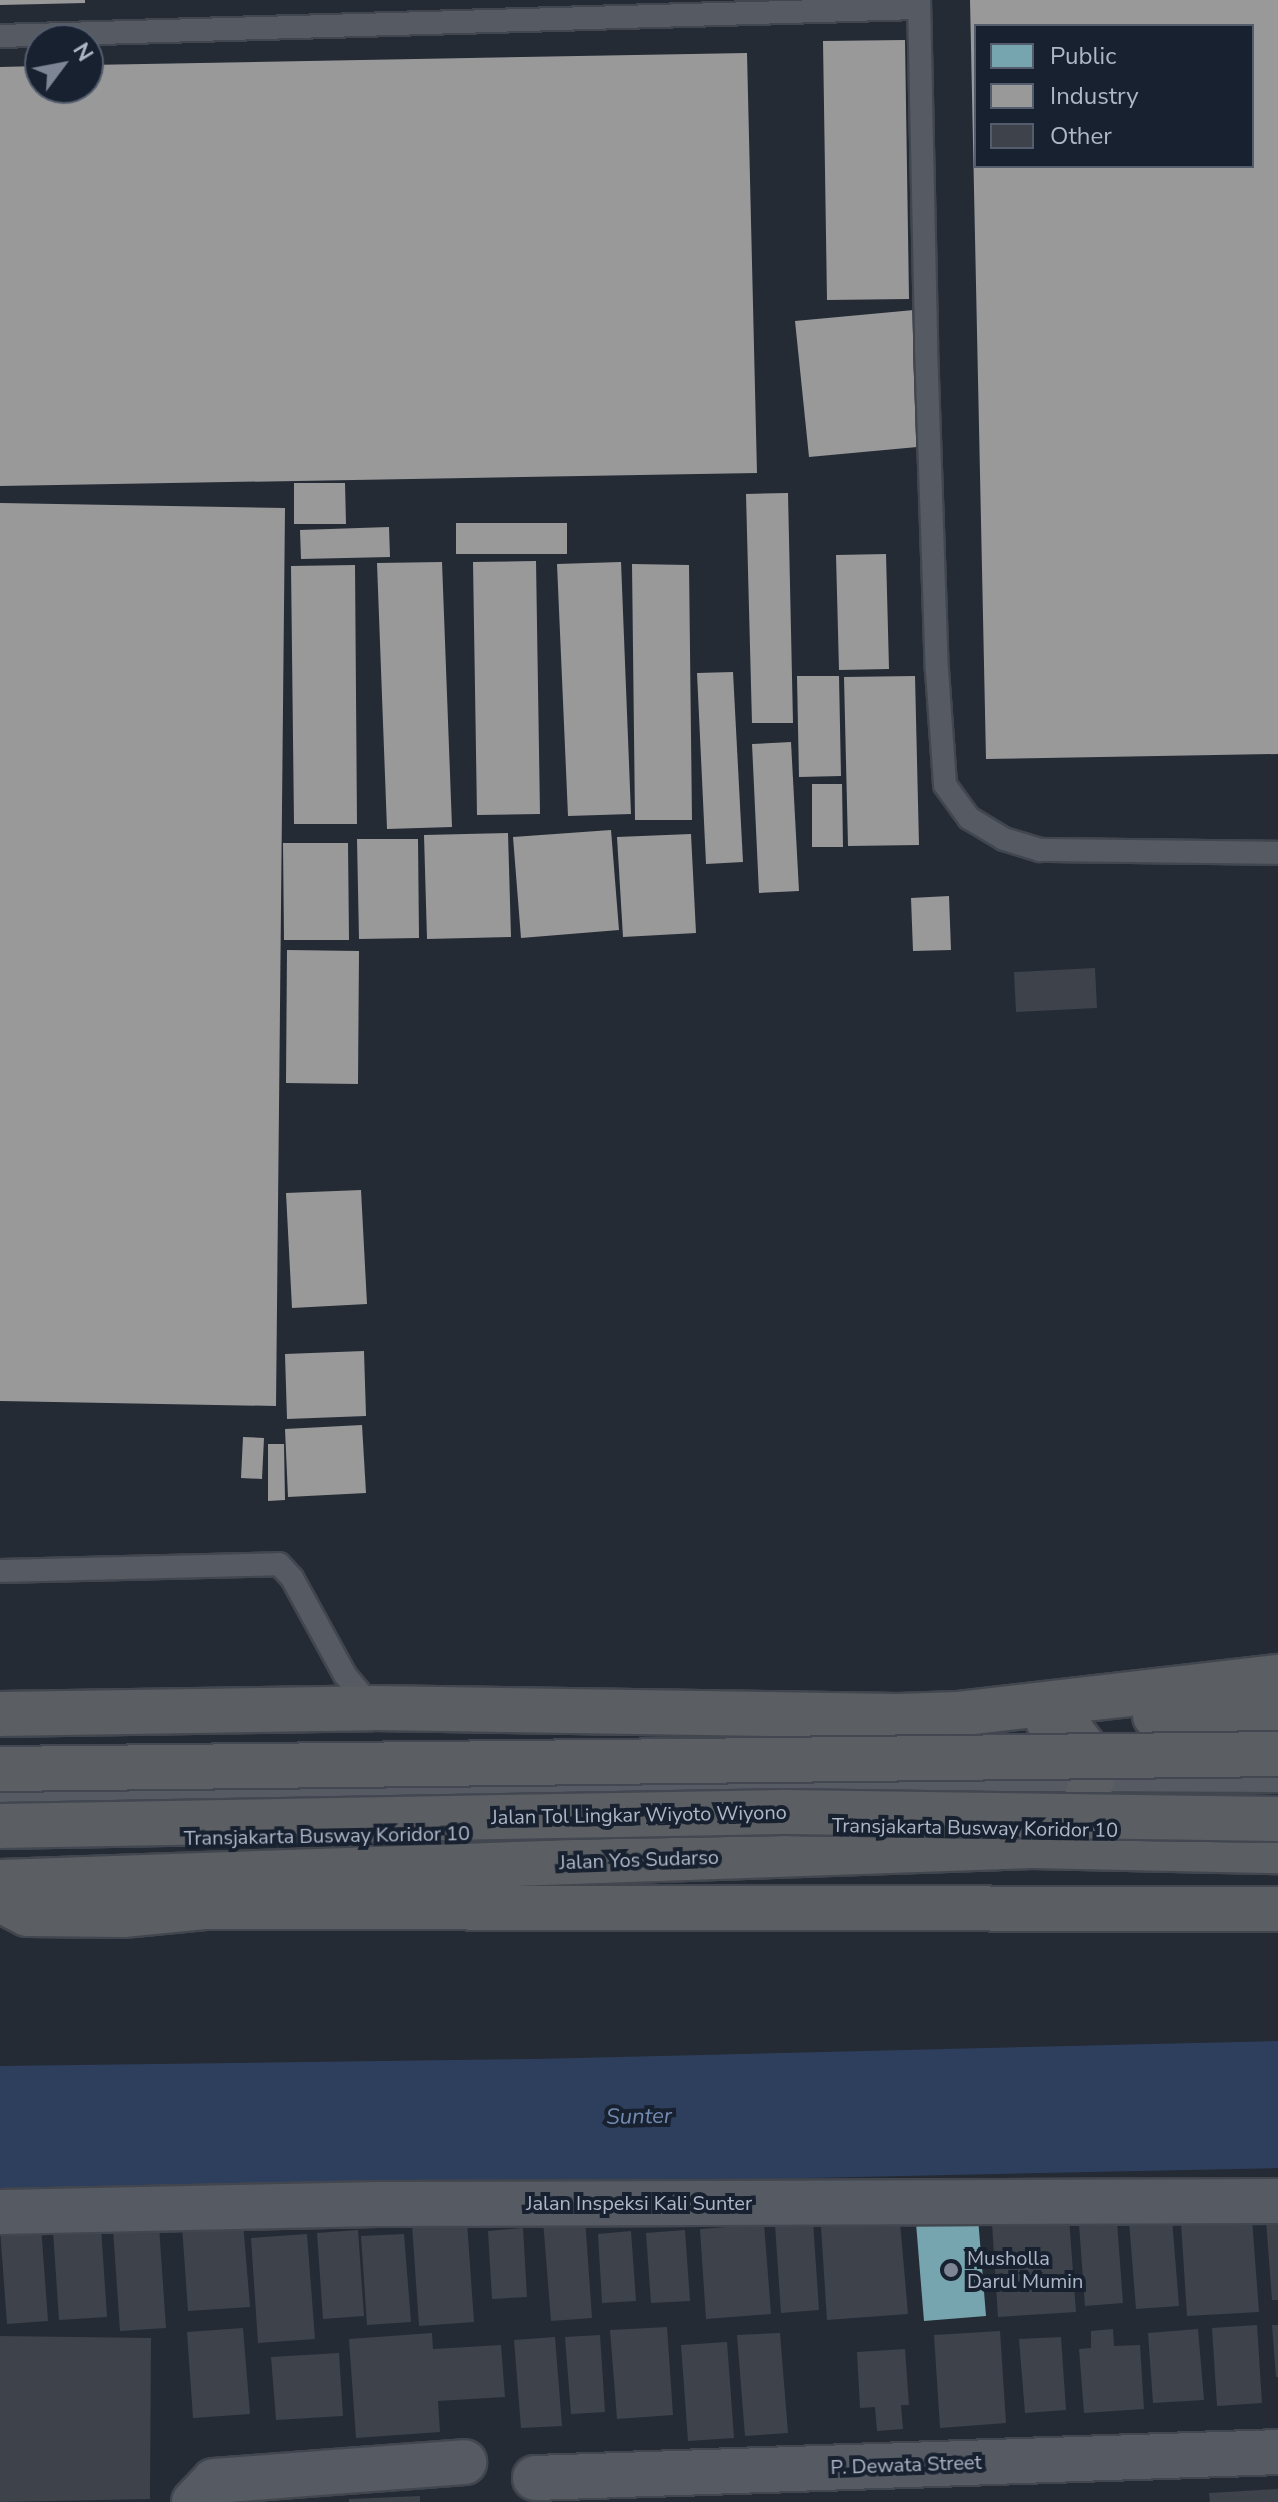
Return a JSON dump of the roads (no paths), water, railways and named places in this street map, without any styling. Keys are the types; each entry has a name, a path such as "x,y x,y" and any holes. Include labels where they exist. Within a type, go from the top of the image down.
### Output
{"highway":[{"path":"957,1714 1278,1677"},
{"path":"0,1714 373,1708 957,1714 1048,1721 1278,1714"},
{"path":"1048,1721 1075,1736 1085,1749 1092,1780 1084,1807 1063,1827 1049,1833"},
{"path":"0,1769 1278,1754"},
{"name":"Jalan Tol Lingkar Wiyoto Wiyono","path":"0,1826 785,1812 1278,1819"},
{"name":"Jalan Yos Sudarso","path":"0,1882 1032,1846 1278,1851"},
{"path":"0,1900 27,1914 123,1915 205,1907 1278,1909"}],"street":[{"name":"Jalan Inspeksi Kali Sunter","path":"0,2212 393,2204 1278,2201"},
{"name":"P. Dewata Street","path":"535,2478 1278,2452"},
{"path":"194,2502 214,2481 464,2462"}],"lane":[{"path":"0,36 783,6 919,4 927,377 937,670 945,785 969,818 1004,839 1040,850 1278,853"},
{"path":"0,1571 279,1564 292,1578 345,1675 373,1708"},
{"path":"0,1792 1092,1780 1278,1781"},
{"name":"Transjakarta Busway Koridor 10","path":"0,1842 829,1825 1049,1833 1278,1831"}],"water":[{"name":"Sunter","path":"1278,2041 1278,2168 0,2195 0,2066 536,2059"}],"place":[{"name":"Musholla Darul Mumin","path":"951,2270"}]}
